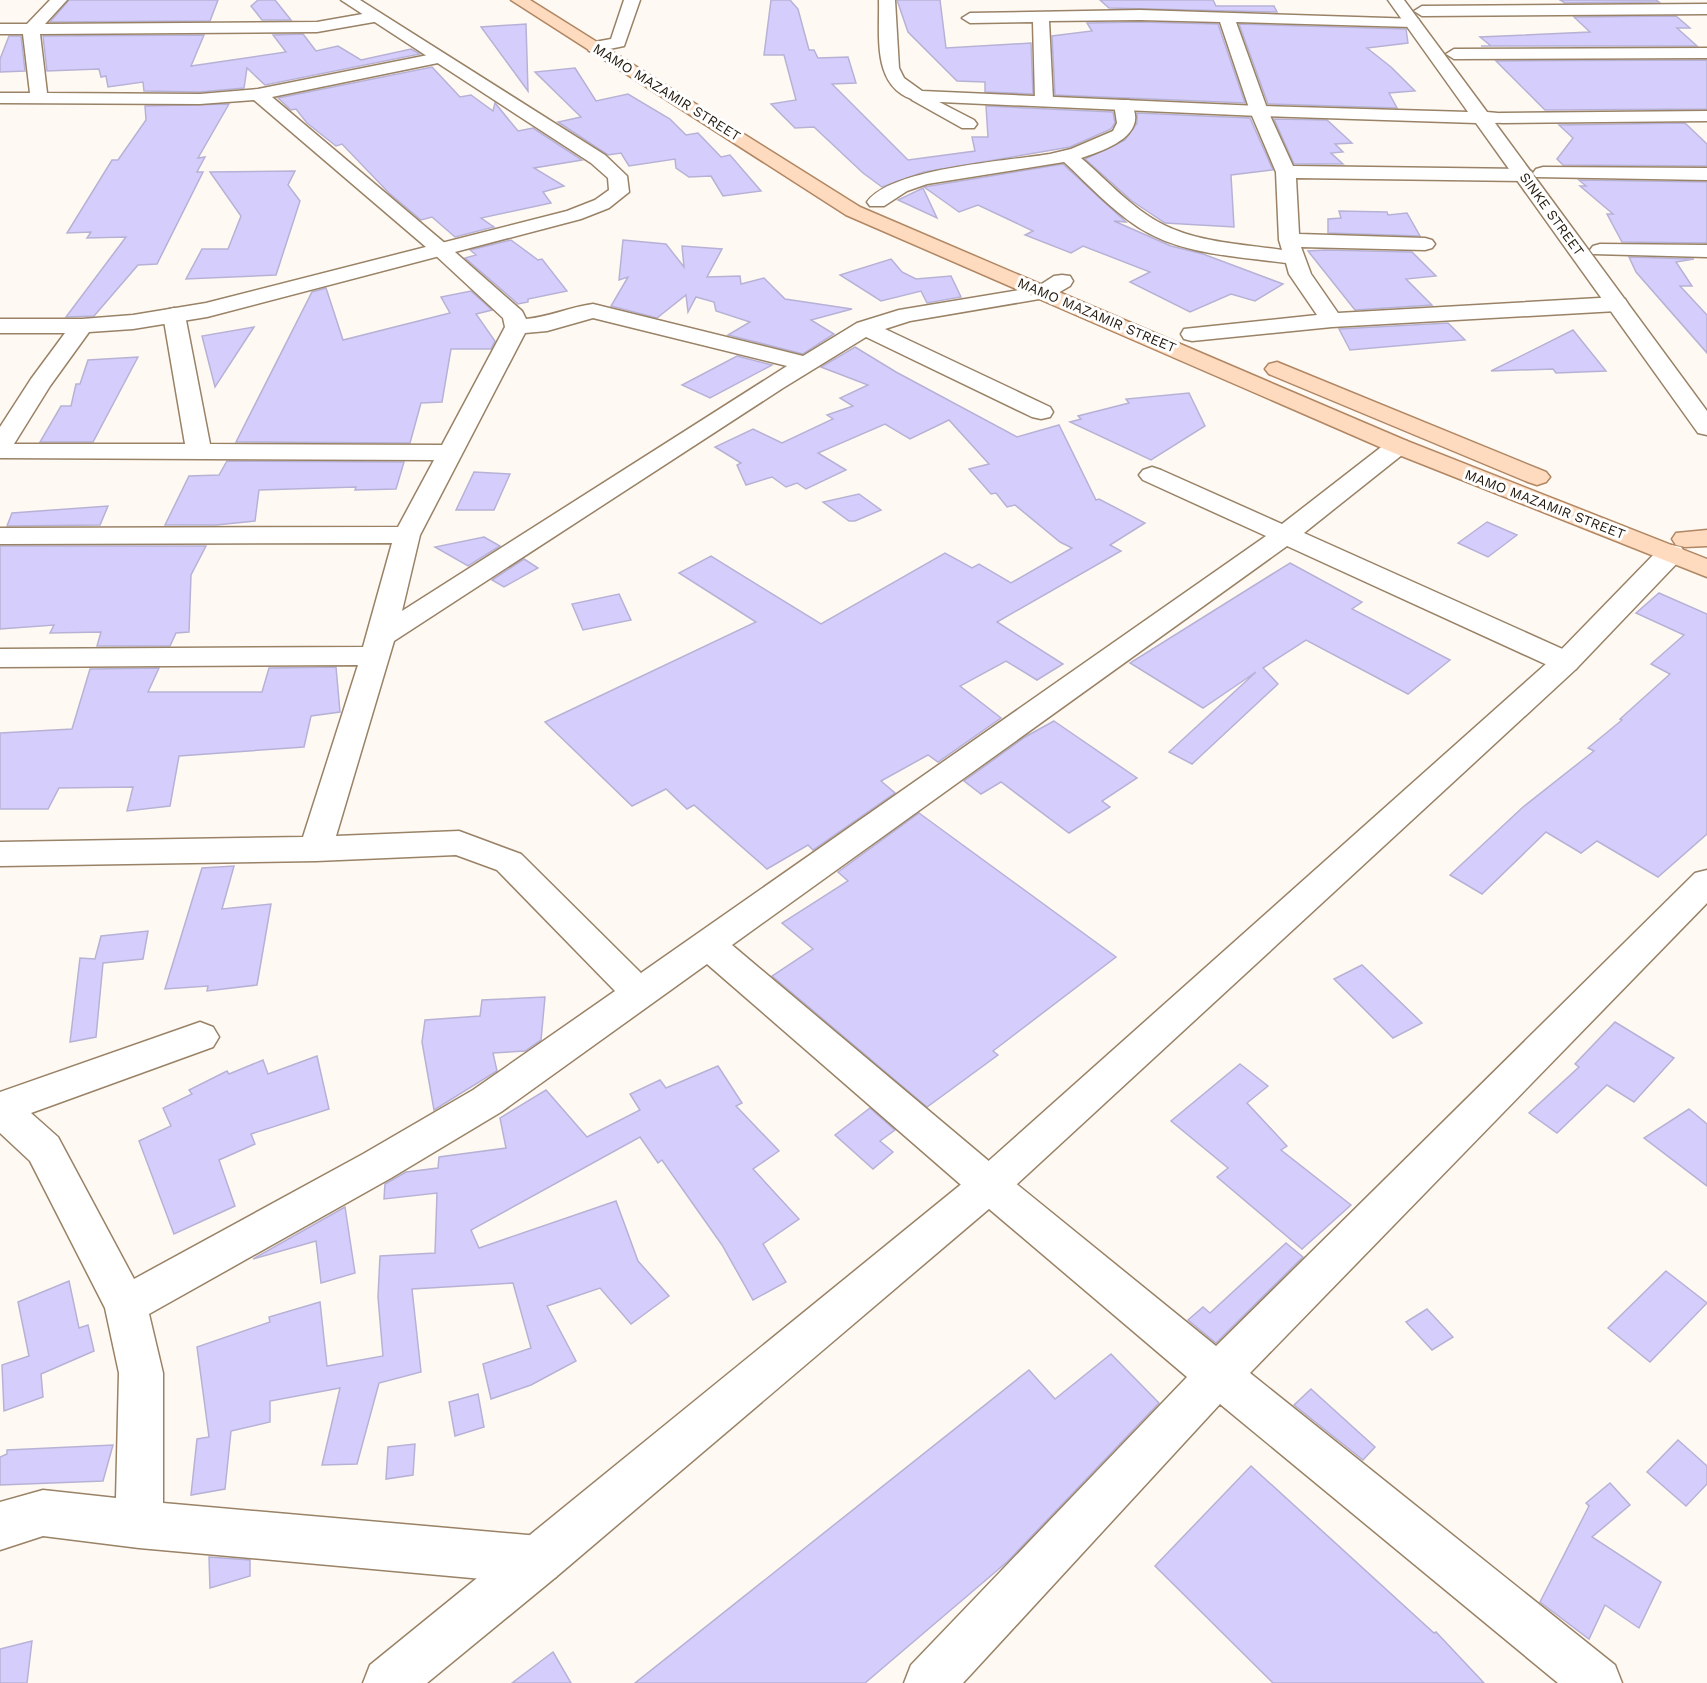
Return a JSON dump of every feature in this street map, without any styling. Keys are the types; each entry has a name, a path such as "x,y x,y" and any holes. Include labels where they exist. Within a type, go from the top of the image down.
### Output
{"main road":[{"name":"MAMO MAZAMIR STREET","path":"519,0 854,211 918,242 1192,334 1236,352"},
{"name":"MAMO MAZAMIR STREET","path":"549,0 877,202 1052,286 1398,446 1692,545"},
{"name":"MAMO MAZAMIR STREET","path":"1257,361 1552,483"},
{"name":"MAMO MAZAMIR STREET","path":"1629,516 1692,545 1707,569"}],"street":[{"path":"31,29 59,0"},
{"path":"0,326 81,326 207,310 574,215 602,204 619,192 617,176 598,159 348,0"},
{"path":"595,47 618,42 632,0"},
{"path":"886,0 893,75 904,87 968,124"},
{"name":"SINKE STREET","path":"1396,0 1416,11 1454,54 1492,118"},
{"path":"970,18 1707,9"},
{"name":"SINKE STREET","path":"1416,11 1622,295 1707,428"},
{"path":"1041,16 1044,100"},
{"path":"1226,16 1259,111 1286,172 1292,249 1300,274 1332,320"},
{"path":"0,29 317,27 374,17"},
{"path":"31,29 39,98"},
{"path":"1454,54 1707,53"},
{"path":"0,98 200,99 258,94 438,58"},
{"path":"258,94 440,249 514,316 516,327 407,535 378,647 316,849"},
{"path":"918,96 1259,111 1492,118 1707,116"},
{"path":"877,202 900,187 924,179 1068,156 1120,134 1126,123 1123,104"},
{"path":"1068,156 1137,216 1155,228 1203,244 1292,249 1425,244"},
{"path":"1286,172 1375,175 1707,174"},
{"name":"SINKE STREET","path":"1533,174 1600,250 1622,295"},
{"path":"1600,250 1707,251"},
{"path":"0,658 378,647 865,328 907,315 1052,286"},
{"path":"1192,334 1622,295"},
{"path":"516,327 547,324 578,313 593,311 807,364"},
{"path":"174,315 199,452"},
{"path":"0,449 39,384 81,326"},
{"path":"865,328 1041,412"},
{"path":"126,1305 377,1167 487,1101 1285,535 1398,446"},
{"path":"0,449 450,453"},
{"path":"1152,475 1566,662"},
{"path":"0,536 407,535"},
{"path":"388,1683 988,1185 1566,662 1692,545"},
{"path":"0,854 316,849 459,843 509,862 640,994"},
{"path":"929,1683 1218,1376 1707,882"},
{"path":"707,944 988,1185 1218,1376 1597,1683"},
{"path":"139,1524 141,1373 126,1305 44,1149 0,1109 200,1037"},
{"path":"0,1526 43,1513 139,1524 539,1560"}],"building":[{"path":"69,0 218,0 210,21 50,22"},
{"path":"258,0 275,0 291,20 262,20 251,6"},
{"path":"771,0 790,0 798,9 809,50 814,50 818,58 848,57 856,83 832,84 908,160 975,151 972,137 988,137 986,106 1113,112 1115,123 1111,129 1070,147 924,172 882,187 863,173 814,127 795,128 771,104 796,100 784,55 764,55"},
{"path":"897,0 940,0 946,48 1031,43 1033,94 985,92 985,82 957,81 908,32"},
{"path":"1100,0 1213,0 1216,6 1274,6 1277,12 1109,8"},
{"path":"1560,0 1656,0 1659,2 1565,3"},
{"path":"1676,16 1690,28 1677,28 1697,46 1491,46 1480,37 1590,32 1574,17"},
{"path":"1087,23 1218,24 1245,103 1055,95 1052,36 1092,31"},
{"path":"526,24 528,91 481,27"},
{"path":"1239,24 1406,29 1408,43 1367,48 1391,67 1415,91 1389,93 1397,108 1268,104"},
{"path":"303,34 316,51 338,46 361,60 411,49 420,54 265,85 247,68 244,88 200,92 144,91 143,82 108,87 106,76 101,77 99,69 47,71 43,36 204,35 191,66 286,52 273,35"},
{"path":"9,36 21,36 25,71 0,72 0,59"},
{"path":"1707,60 1707,109 1545,110 1496,61"},
{"path":"432,67 460,97 471,95 493,111 495,103 518,131 533,128 582,160 534,168 564,186 543,192 551,203 481,218 494,227 455,237 432,217 421,220 389,193 342,144 336,146 307,123 296,109 291,110 278,98"},
{"path":"575,68 596,101 628,94 670,119 686,135 698,133 721,157 730,155 761,191 723,196 711,176 689,177 676,168 675,159 629,166 621,153 608,155 558,122 581,117 535,72"},
{"path":"229,104 198,158 205,157 197,172 203,172 157,264 138,265 94,316 66,317 126,237 87,238 91,232 67,233 112,160 118,160 146,120 145,106"},
{"path":"1137,113 1250,118 1273,170 1231,175 1234,227 1165,223 1132,201 1085,159 1125,140 1137,123"},
{"path":"1274,119 1327,120 1352,143 1335,144 1343,152 1331,153 1343,164 1294,164"},
{"path":"1685,123 1707,144 1707,166 1563,165 1557,159 1573,138 1559,125"},
{"path":"1063,164 1126,222 1114,221 1171,246 1203,254 1283,284 1255,301 1231,294 1190,312 1130,282 1150,272 1083,246 1071,253 1025,235 1033,231 978,205 959,212 924,187"},
{"path":"295,171 288,185 300,201 276,275 186,279 202,249 228,249 241,216 210,172"},
{"path":"1579,180 1707,182 1707,243 1622,242 1607,214 1613,214 1580,186 1586,186"},
{"path":"923,188 937,218 898,200"},
{"path":"1339,211 1387,212 1388,215 1407,213 1420,236 1328,233 1328,219 1341,218"},
{"path":"511,240 538,260 542,259 567,291 528,299 528,302 518,304 465,258 476,255 470,250"},
{"path":"623,240 666,244 684,267 682,246 722,249 707,277 740,276 741,284 764,278 785,299 852,309 811,320 834,334 803,354 728,335 750,322 716,311 714,302 696,297 688,312 686,295 657,318 611,306 628,277 619,280"},
{"path":"1308,251 1412,252 1436,276 1406,279 1432,305 1355,310"},
{"path":"1629,257 1694,259 1676,262 1692,286 1680,286 1707,315 1707,353 1636,272"},
{"path":"891,259 902,272 916,279 951,276 961,297 927,303 921,291 881,301 840,275"},
{"path":"326,288 343,340 450,313 441,297 471,291 492,310 476,314 495,341 491,349 451,349 442,402 421,403 410,443 236,442 312,292"},
{"path":"1448,323 1465,340 1350,350 1339,329"},
{"path":"254,327 215,387 202,336"},
{"path":"1573,330 1606,371 1556,373 1553,369 1491,371"},
{"path":"855,347 896,372 1017,437 1059,425 1096,500 1099,499 1145,523 1110,545 1121,551 997,622 1063,664 1037,680 1006,661 960,686 1001,718 938,762 928,755 881,781 895,793 813,850 808,845 767,869 694,805 687,809 666,789 632,806 545,722 756,622 679,573 711,556 821,624 945,553 972,568 979,564 1011,583 1072,548 1060,542 1015,505 1007,507 996,493 991,494 969,469 989,464 949,420 910,439 885,424 818,453 846,470 806,489 797,483 786,487 772,477 746,485 737,465 741,463 715,447 753,429 782,443 833,419 827,415 853,406 840,398 868,385 821,367"},
{"path":"737,356 772,365 710,398 682,385"},
{"path":"138,357 93,442 40,442 61,406 71,406 76,384 80,384 88,360"},
{"path":"1189,393 1205,426 1151,460 1070,422 1081,419 1078,416 1129,403 1126,399"},
{"path":"227,461 404,462 396,489 355,490 356,487 259,490 255,521 216,525 165,525 189,476 219,475"},
{"path":"474,472 510,474 494,510 456,510"},
{"path":"859,494 881,510 855,521 849,521 823,502"},
{"path":"108,506 100,525 7,526 12,513"},
{"path":"1487,522 1517,535 1488,557 1458,543"},
{"path":"484,537 500,546 468,566 435,547"},
{"path":"0,546 206,546 191,575 189,632 176,633 170,646 97,646 101,632 50,633 54,625 0,629"},
{"path":"524,559 538,568 504,587 492,580"},
{"path":"1290,563 1362,602 1352,609 1450,660 1408,694 1306,640 1263,668 1278,684 1192,764 1169,752 1256,672 1203,708 1130,663"},
{"path":"1659,593 1707,614 1707,834 1658,877 1597,841 1581,853 1546,832 1482,894 1450,875 1523,807 1594,751 1588,748 1622,720 1620,719 1670,674 1651,664 1684,635 1636,613"},
{"path":"619,594 631,620 583,630 572,604"},
{"path":"336,667 340,712 311,716 304,747 179,756 170,806 127,811 133,787 59,788 48,809 0,809 0,733 72,729 90,669 159,668 148,692 262,692 269,668"},
{"path":"1054,721 1137,778 1102,801 1110,807 1069,833 1001,782 981,794 964,781 1025,737"},
{"path":"919,813 1116,957 993,1051 998,1055 927,1107 772,976 813,949 782,923 848,881 838,872"},
{"path":"234,866 222,909 271,904 257,985 207,991 208,986 165,989 202,868"},
{"path":"148,931 143,959 103,963 96,1037 70,1042 80,958 95,959 101,936"},
{"path":"1362,965 1422,1023 1393,1038 1334,979"},
{"path":"545,997 541,1040 525,1051 493,1053 497,1071 434,1110 422,1042 425,1020 480,1016 482,1000"},
{"path":"1615,1022 1674,1058 1634,1102 1607,1085 1557,1133 1529,1113 1579,1067 1575,1064"},
{"path":"317,1056 329,1109 251,1134 255,1144 219,1160 235,1206 174,1234 139,1141 171,1126 163,1108 192,1094 189,1090 227,1071 229,1074 263,1060 268,1074"},
{"path":"1240,1064 1268,1086 1247,1103 1287,1146 1281,1150 1351,1205 1302,1249 1217,1177 1228,1168 1171,1121"},
{"path":"718,1066 742,1103 736,1106 779,1151 753,1169 799,1219 763,1244 786,1282 753,1300 722,1245 662,1160 658,1163 640,1137 471,1230 479,1248 616,1201 638,1261 669,1296 631,1324 600,1288 547,1306 576,1361 531,1385 491,1399 483,1364 531,1348 513,1283 412,1289 421,1372 379,1383 357,1464 322,1465 340,1388 270,1401 270,1422 231,1431 225,1489 191,1495 197,1439 209,1437 197,1347 270,1322 269,1317 320,1302 327,1366 383,1356 378,1297 380,1256 435,1253 437,1193 384,1199 385,1184 406,1172 438,1168 439,1157 506,1148 500,1118 546,1090 587,1137 640,1110 630,1094 660,1080 666,1088"},
{"path":"870,1108 895,1130 880,1141 893,1152 873,1169 835,1135"},
{"path":"1689,1109 1707,1124 1707,1186 1644,1138"},
{"path":"345,1207 355,1273 321,1283 316,1241 253,1259"},
{"path":"1286,1243 1303,1257 1216,1343 1188,1320 1203,1307 1210,1313"},
{"path":"1666,1271 1707,1303 1650,1362 1608,1328"},
{"path":"69,1281 79,1328 88,1325 94,1351 41,1374 43,1397 4,1411 2,1365 29,1356 18,1302"},
{"path":"1427,1309 1453,1337 1432,1350 1406,1322"},
{"path":"1111,1354 1159,1403 1007,1562 865,1683 635,1683 1029,1370 1055,1399"},
{"path":"1311,1389 1375,1447 1363,1460 1294,1405"},
{"path":"478,1394 484,1427 455,1436 449,1402"},
{"path":"1678,1440 1707,1466 1707,1484 1686,1506 1647,1472"},
{"path":"415,1444 413,1475 386,1479 388,1447"},
{"path":"113,1445 103,1481 0,1485 0,1457 7,1454 7,1450"},
{"path":"1251,1466 1434,1633 1436,1632 1484,1683 1273,1683 1155,1566"},
{"path":"1610,1483 1630,1505 1592,1537 1661,1582 1639,1628 1605,1605 1589,1639 1540,1602 1589,1506 1586,1503"},
{"path":"209,1557 250,1560 250,1576 210,1588"},
{"path":"32,1641 27,1683 0,1683 0,1649"},
{"path":"553,1652 571,1683 512,1683"}]}
